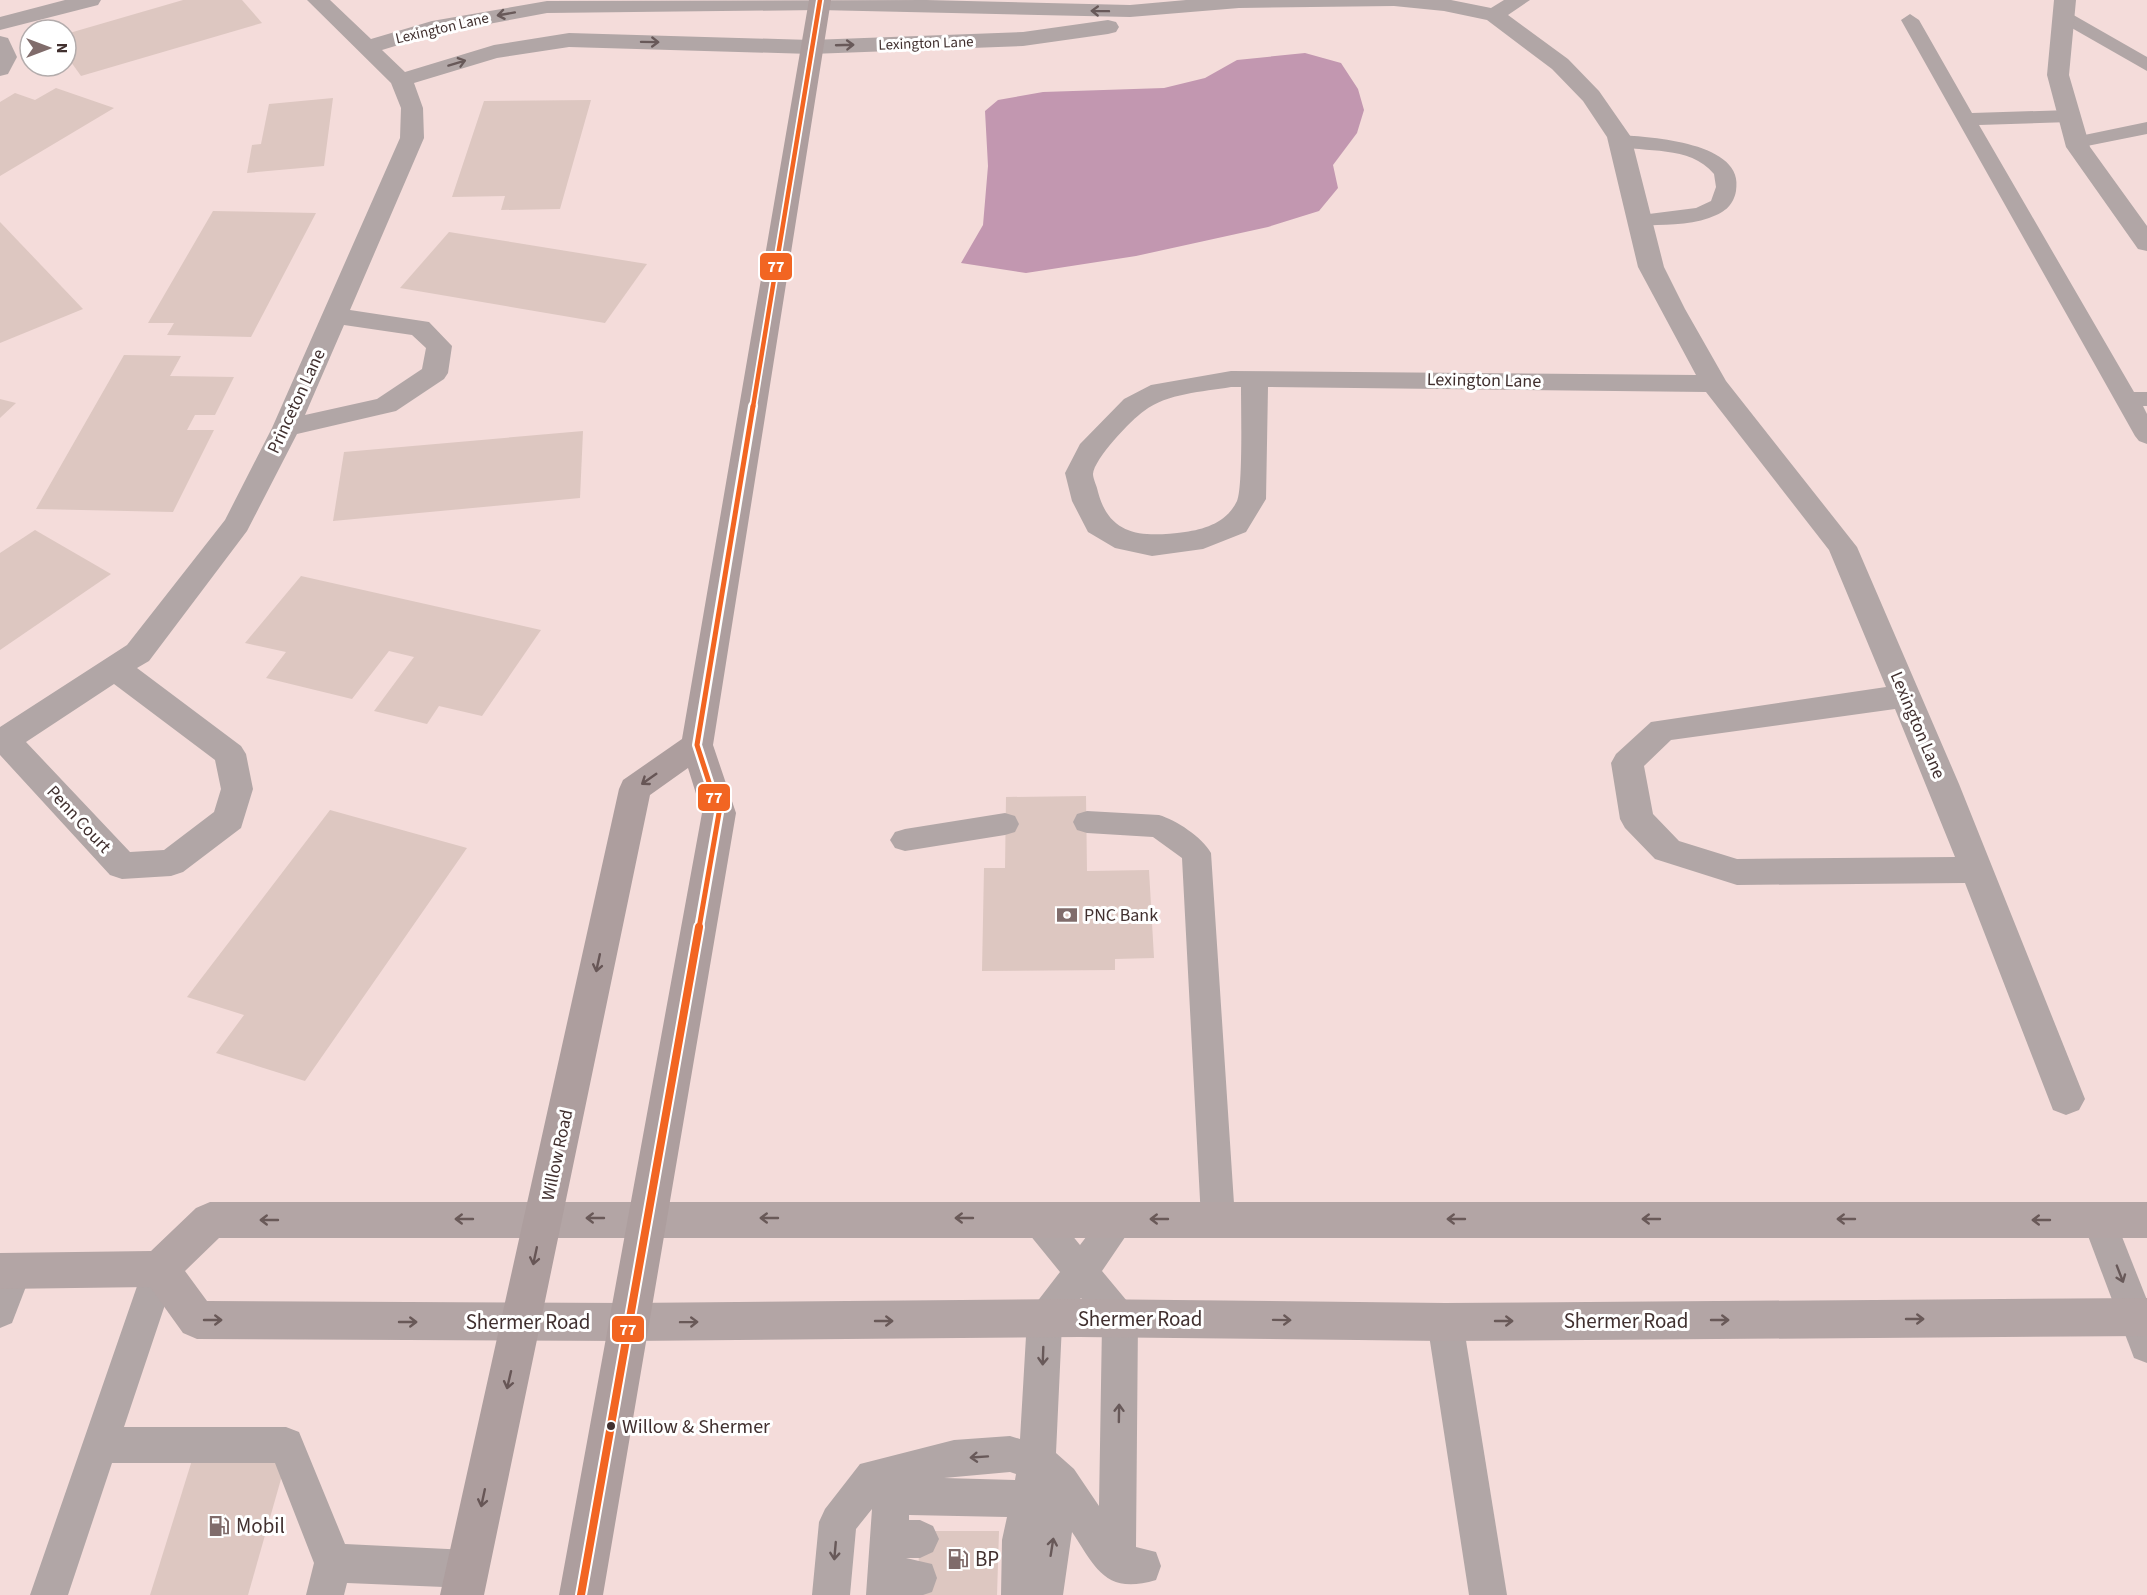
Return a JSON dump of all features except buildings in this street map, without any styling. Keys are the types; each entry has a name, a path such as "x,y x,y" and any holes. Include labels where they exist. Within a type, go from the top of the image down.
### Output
{"main road":[{"path":"581,1595 719,813 697,745 820,2"},
{"name":"Willow Road","path":"465,1582 635,789 697,745"},
{"path":"8,1271 160,1269 210,1220 543,1218 2147,1220"},
{"name":"Shermer Road","path":"160,1269 197,1320 630,1322 1120,1319 2143,1327"}],"street":[{"path":"0,24 90,0"},
{"name":"Princeton Lane","path":"3,742 138,653 237,524 286,428 412,138 412,108 401,80 318,0"},
{"name":"Lexington Lane","path":"367,47 432,28 547,7 820,2 1130,11 1239,1 1394,0 1444,5 1494,15 1560,64 1591,96 1620,141 1651,267 1714,384 1842,547 1906,696 2066,1099"},
{"path":"1494,15 1519,0"},
{"name":"Lexington Lane","path":"401,80 494,52 569,40 811,47 1023,39 1169,19 1200,5"},
{"path":"2068,5 2058,75 2077,142 2147,244"},
{"path":"1047,10 1050,36"},
{"path":"0,43 6,57 0,69"},
{"path":"286,428 386,405 435,373 439,346 420,328 335,316"},
{"name":"Lexington Lane","path":"1255,378 1252,499 1236,525 1203,539 1152,546 1125,541 1098,525 1086,501 1079,473 1090,450 1134,405 1161,391 1231,378 1255,378 1714,384"},
{"name":"Penn Court","path":"3,742 122,866 171,863 229,819 237,789 230,754 115,668"},
{"path":"1906,696 1662,730 1627,764 1637,819 1667,850 1737,872 1976,870"}],"lane":[{"path":"2068,5 2147,65"},
{"path":"1910,20 1966,119 2137,399 2147,436"},
{"path":"1966,119 2070,116"},
{"path":"2077,142 2147,128"},
{"path":"1620,141 1687,148 1705,156 1720,169 1725,178 1726,187 1720,204 1700,214 1640,220"},
{"path":"1087,822 1159,826 1196,853 1218,1219"},
{"path":"905,840 1005,825"},
{"path":"831,1595 838,1522 873,1477 954,1458 1010,1454 1047,1485 1130,1566 1118,1472 1120,1319 1037,1218"},
{"path":"1020,1586 1047,1485 1045,1319 1121,1218"},
{"path":"2100,1220 2143,1327"},
{"path":"49,1595 160,1269"},
{"path":"0,1312 8,1271"},
{"path":"1445,1322 1488,1595"},
{"path":"101,1445 286,1445 329,1579 465,1582"},
{"path":"896,1584 904,1538 891,1500 903,1496 1047,1485"},
{"path":"1020,1586 1009,1540 1047,1485"}],"shaded area":[{"path":"1305,53 1341,63 1358,89 1364,110 1357,133 1333,165 1338,188 1319,211 1268,227 1136,256 1026,273 961,263 983,225 988,166 985,111 998,100 1043,92 1164,88 1205,78 1237,60"}],"transit line":[{"name":"77","path":"581,1595 719,813 697,745 820,0"}],"place":[{"name":"PNC Bank","path":"1067,915"},
{"name":"Willow & Shermer","path":"611,1426"},
{"name":"Mobil","path":"219,1526"},
{"name":"BP","path":"958,1559"}]}
